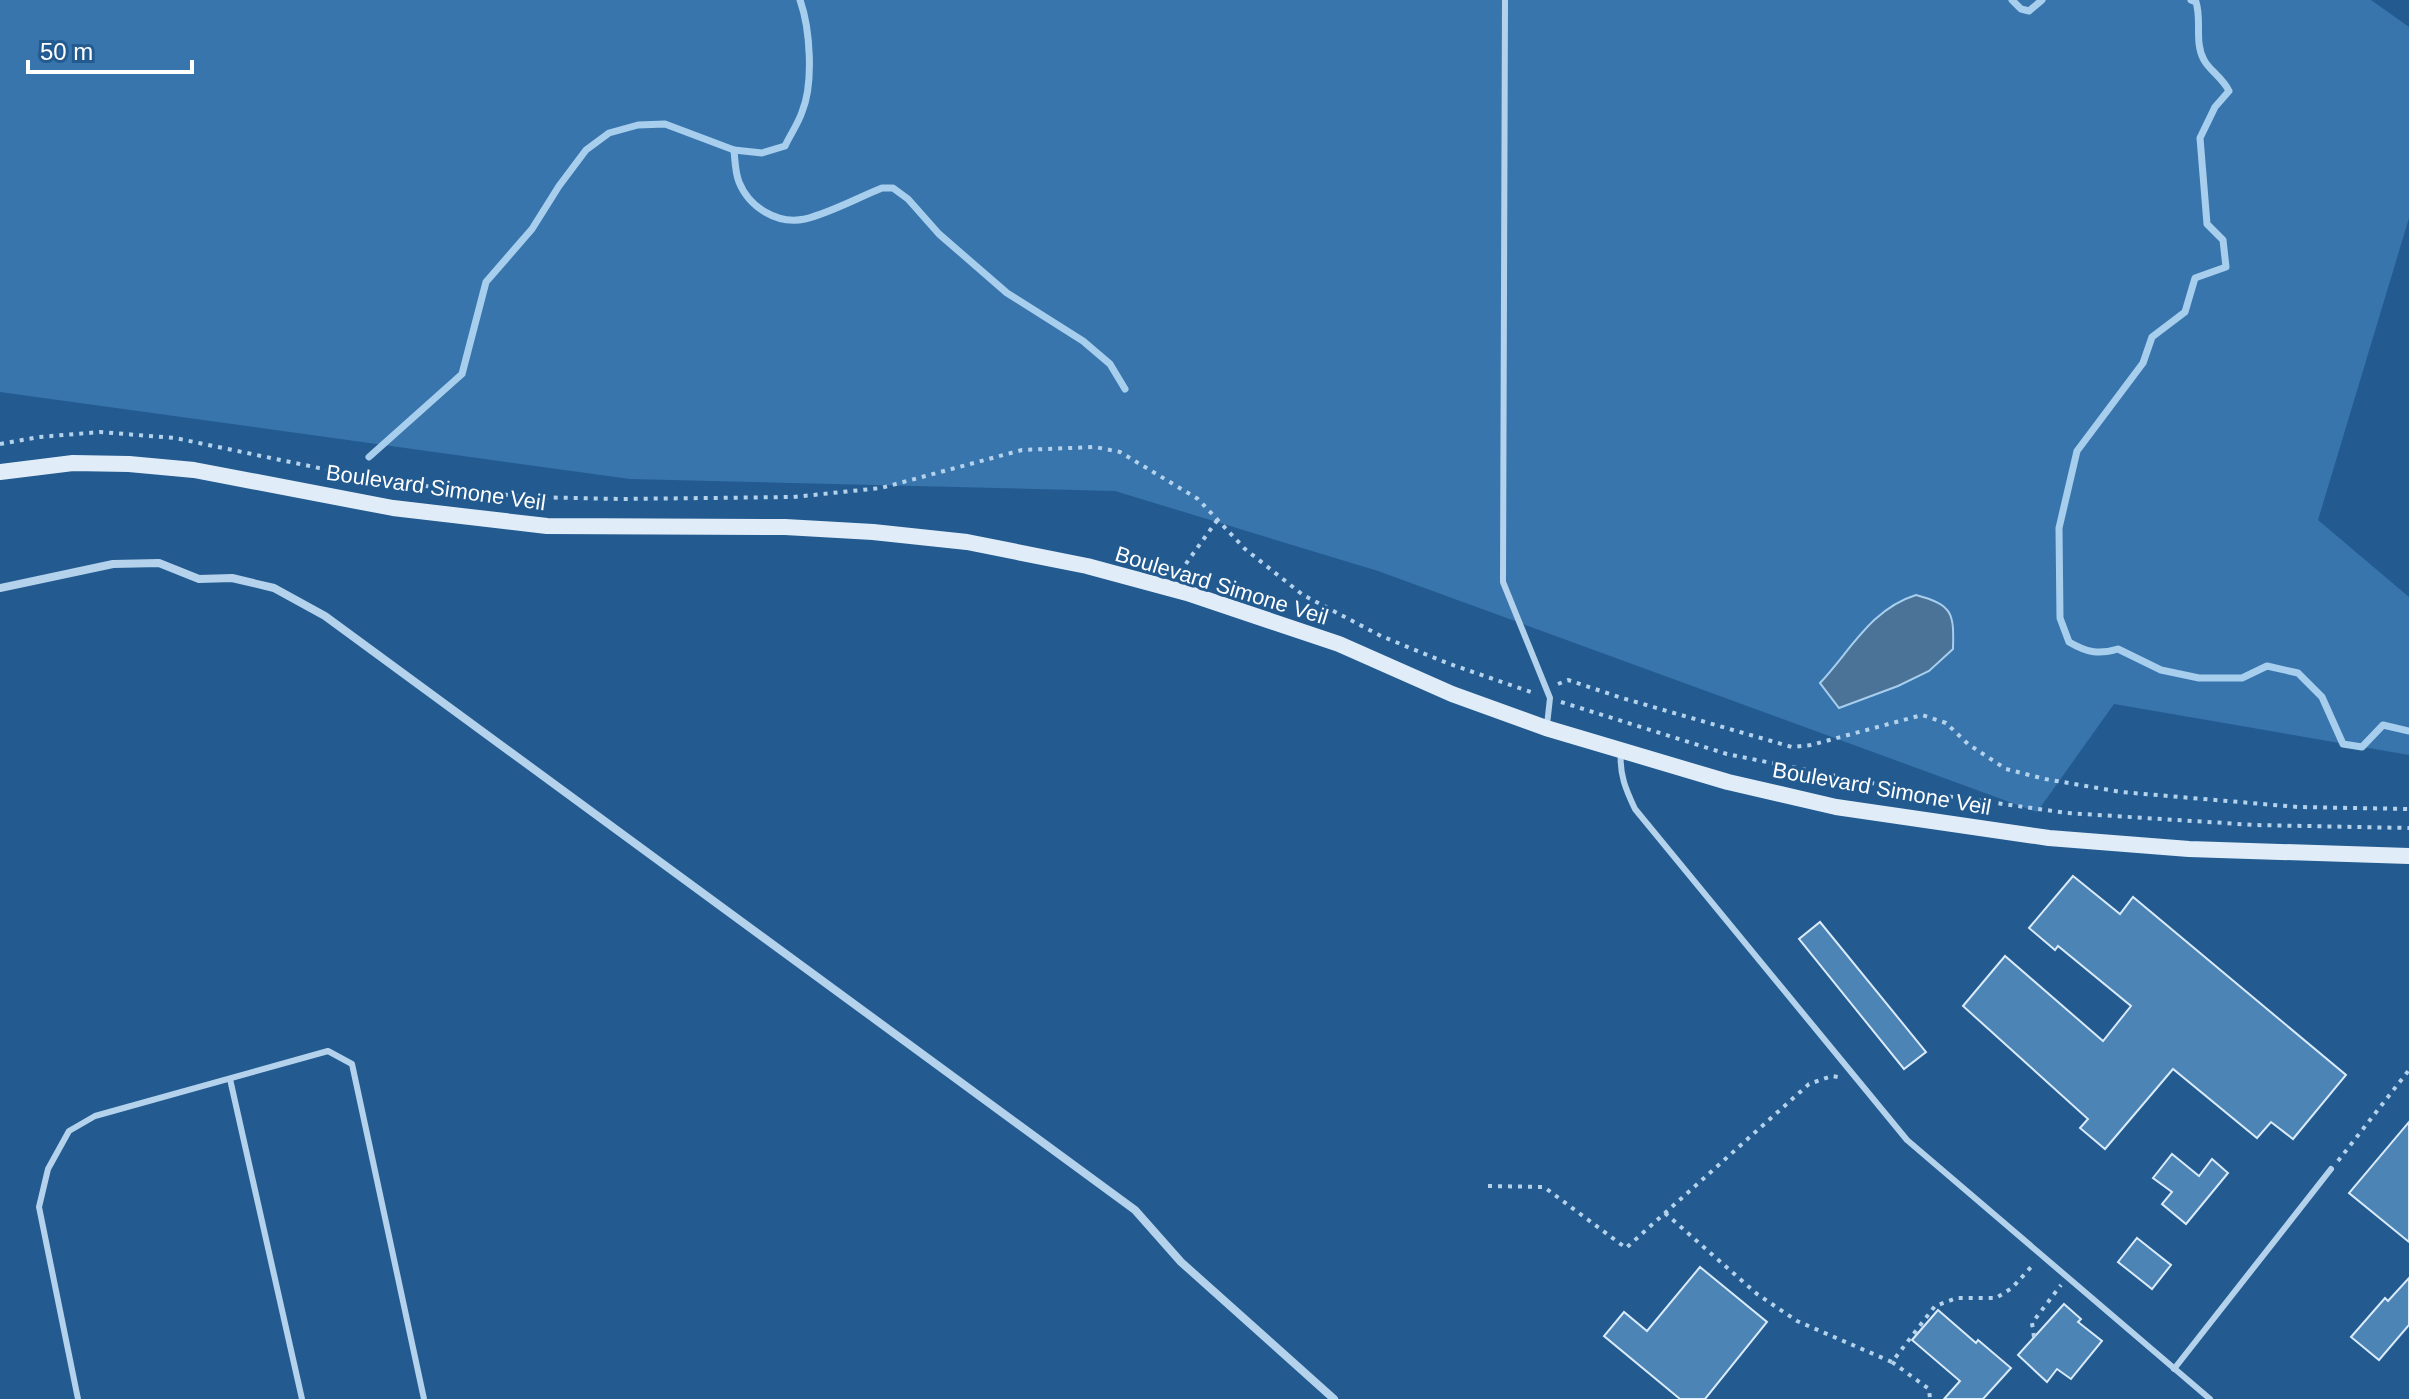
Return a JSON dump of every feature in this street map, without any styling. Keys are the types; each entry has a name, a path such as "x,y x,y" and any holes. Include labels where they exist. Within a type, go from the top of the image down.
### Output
{"main road":[{"name":"Boulevard Simone Veil","path":"0,472 73,463 129,464 194,470 393,508 531,524 785,527 967,542 1087,566 1168,588 1339,644 1452,694 1546,728 1728,782 1836,807 2049,838 2189,849 2409,856"}],"street":[{"path":"0,588 113,564 159,563 199,579 232,578 274,588 325,616 1135,1210 1181,1262 1334,1399"}],"lane":[{"path":"1505,0 1503,582 1550,698 1546,728"},
{"path":"1621,752 1624,786 1635,809 1907,1140 2210,1399"},
{"path":"78,1399 39,1207 48,1169 69,1131 95,1116 328,1051 352,1064 424,1399"},
{"path":"230,1079 302,1399"},
{"path":"2174,1369 2331,1169"}],"path":[{"path":"1168,588 1218,519"},
{"path":"1550,698 1553,685 1568,680 1792,747 1811,745 1922,715 1946,723 1968,744 2006,769 2045,779 2121,792 2298,807 2409,809"},
{"path":"2331,1169 2409,1070"},
{"path":"1488,1186 1544,1187 1626,1248 1809,1084 1832,1076 1860,1082"},
{"path":"1665,1213 1757,1294 1797,1321 1892,1362 1929,1389 1930,1399"},
{"path":"1892,1362 1935,1306 1957,1298 1996,1298 2012,1288 2042,1255"},
{"path":"2034,1337 2032,1323 2067,1277"}],"shaded area":[{"path":"0,0 2371,0 2409,27 2409,218 2318,520 2409,597 2409,755 2114,704 2037,812 1378,571 1115,491 630,479 0,392"},
{"path":"1916,595 1938,603 1949,612 1953,649 1929,671 1839,708 1820,683 1874,620 1900,601"}],"building":[{"path":"2073,876 2120,914 2133,897 2346,1075 2293,1139 2271,1122 2257,1138 2173,1069 2105,1149 2080,1128 2088,1119 1963,1006 2005,956 2103,1041 2131,1006 2058,946 2055,950 2029,928"},
{"path":"1820,922 1926,1052 1904,1069 1799,939"},
{"path":"2409,1122 2409,1242 2349,1193"},
{"path":"2172,1154 2199,1176 2212,1159 2228,1173 2186,1224 2162,1204 2172,1192 2153,1178"},
{"path":"2137,1238 2171,1265 2152,1289 2118,1262"},
{"path":"1700,1267 1767,1322 1705,1399 1680,1399 1604,1336 1624,1312 1647,1331"},
{"path":"2409,1278 2409,1325 2379,1360 2351,1337 2385,1298 2388,1301"},
{"path":"2064,1304 2081,1319 2078,1322 2102,1341 2071,1379 2057,1369 2047,1382 2018,1355"},
{"path":"1938,1310 2011,1368 1983,1399 1944,1399 1960,1381 1912,1340"}],"waterway":[{"path":"369,457 462,374 486,282 532,229 586,150 609,133 638,125 665,124 734,150 762,153 785,146 800,116 808,86 808,40 800,0"},
{"path":"2012,0 2021,9 2029,11 2042,0"},
{"path":"2191,0 2196,2 2198,9 2201,53 2206,64 2229,91 2215,107 2200,138 2207,224 2223,240 2226,267 2195,278 2185,312 2152,337 2143,363 2077,451 2059,528 2060,618 2069,642 2098,652 2118,649 2161,670 2199,678 2242,678 2267,666 2298,673 2322,697 2343,744 2362,747 2383,725 2409,731"},
{"path":"734,150 737,174 744,191 757,206 774,217 805,219 882,188 893,188 908,199 939,234 1007,293 1083,341 1110,364 1125,389"}]}
